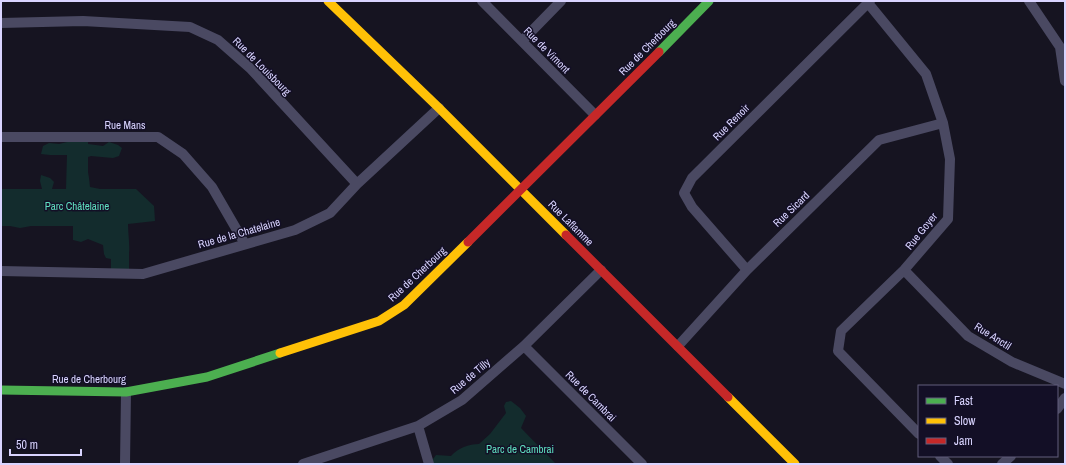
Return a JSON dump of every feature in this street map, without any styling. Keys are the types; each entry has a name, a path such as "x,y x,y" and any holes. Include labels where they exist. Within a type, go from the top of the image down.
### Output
{"street":[{"name":"Rue Laflamme","path":"328,1 439,108 795,464"},
{"name":"Rue de Vimont","path":"482,1 595,115"},
{"path":"522,41 562,1"},
{"name":"Rue de Cherbourg","path":"1,390 126,392 207,376 379,321 404,305 710,1"},
{"path":"1028,1 1060,47 1065,81"},
{"name":"Rue Goyer","path":"869,2 926,74 943,123 950,159 948,220 904,270 841,331 838,351 918,433"},
{"name":"Rue Renoir","path":"747,270 692,207 684,193 692,178 869,2"},
{"name":"Rue de Louisbourg","path":"1,23 83,21 190,27 218,40 251,69 357,184"},
{"name":"Rue de la Chatelaine","path":"1,271 143,274 295,230 330,213 357,184 439,108"},
{"name":"Rue Sicard","path":"678,346 747,270 879,140 943,123"},
{"name":"Rue Mans","path":"1,137 158,137 183,154 212,187 245,244"},
{"name":"Rue de Tilly","path":"304,464 418,426 462,400 524,346 601,270"},
{"name":"Rue Anctil","path":"904,270 968,336 1012,362 1065,384"},
{"name":"Rue de Cambrai","path":"524,346 642,464"},
{"path":"125,464 126,392"},
{"path":"1058,408 1065,398"},
{"path":"418,426 429,464"},
{"path":"1002,464 1010,457"}],"green space":[{"name":"Parc Châtelaine","path":"88,137 88,144 103,146 109,142 122,148 119,156 113,158 88,157 90,187 100,189 136,189 154,206 155,221 128,224 129,273 111,273 111,259 106,258 103,245 88,239 81,242 73,240 73,226 31,226 20,228 1,226 1,189 42,189 40,181 41,175 50,178 54,182 52,189 66,189 67,155 41,154 43,146 49,143 59,144"},
{"name":"Parc de Cambrai","path":"511,401 520,408 526,416 521,428 556,464 433,464 431,462 436,455 451,456 464,447 479,444 490,434 506,413 504,406 506,402"}],"traffic: fast":[{"path":"659,52 709,1"},
{"path":"1,390 126,392 207,377 280,353"}],"traffic: slow":[{"path":"328,1 439,108 566,235"},
{"path":"280,353 379,321 404,305 468,242"},
{"path":"728,397 795,464"}],"traffic: jam":[{"path":"468,242 659,52"},
{"path":"566,235 728,397"}]}
